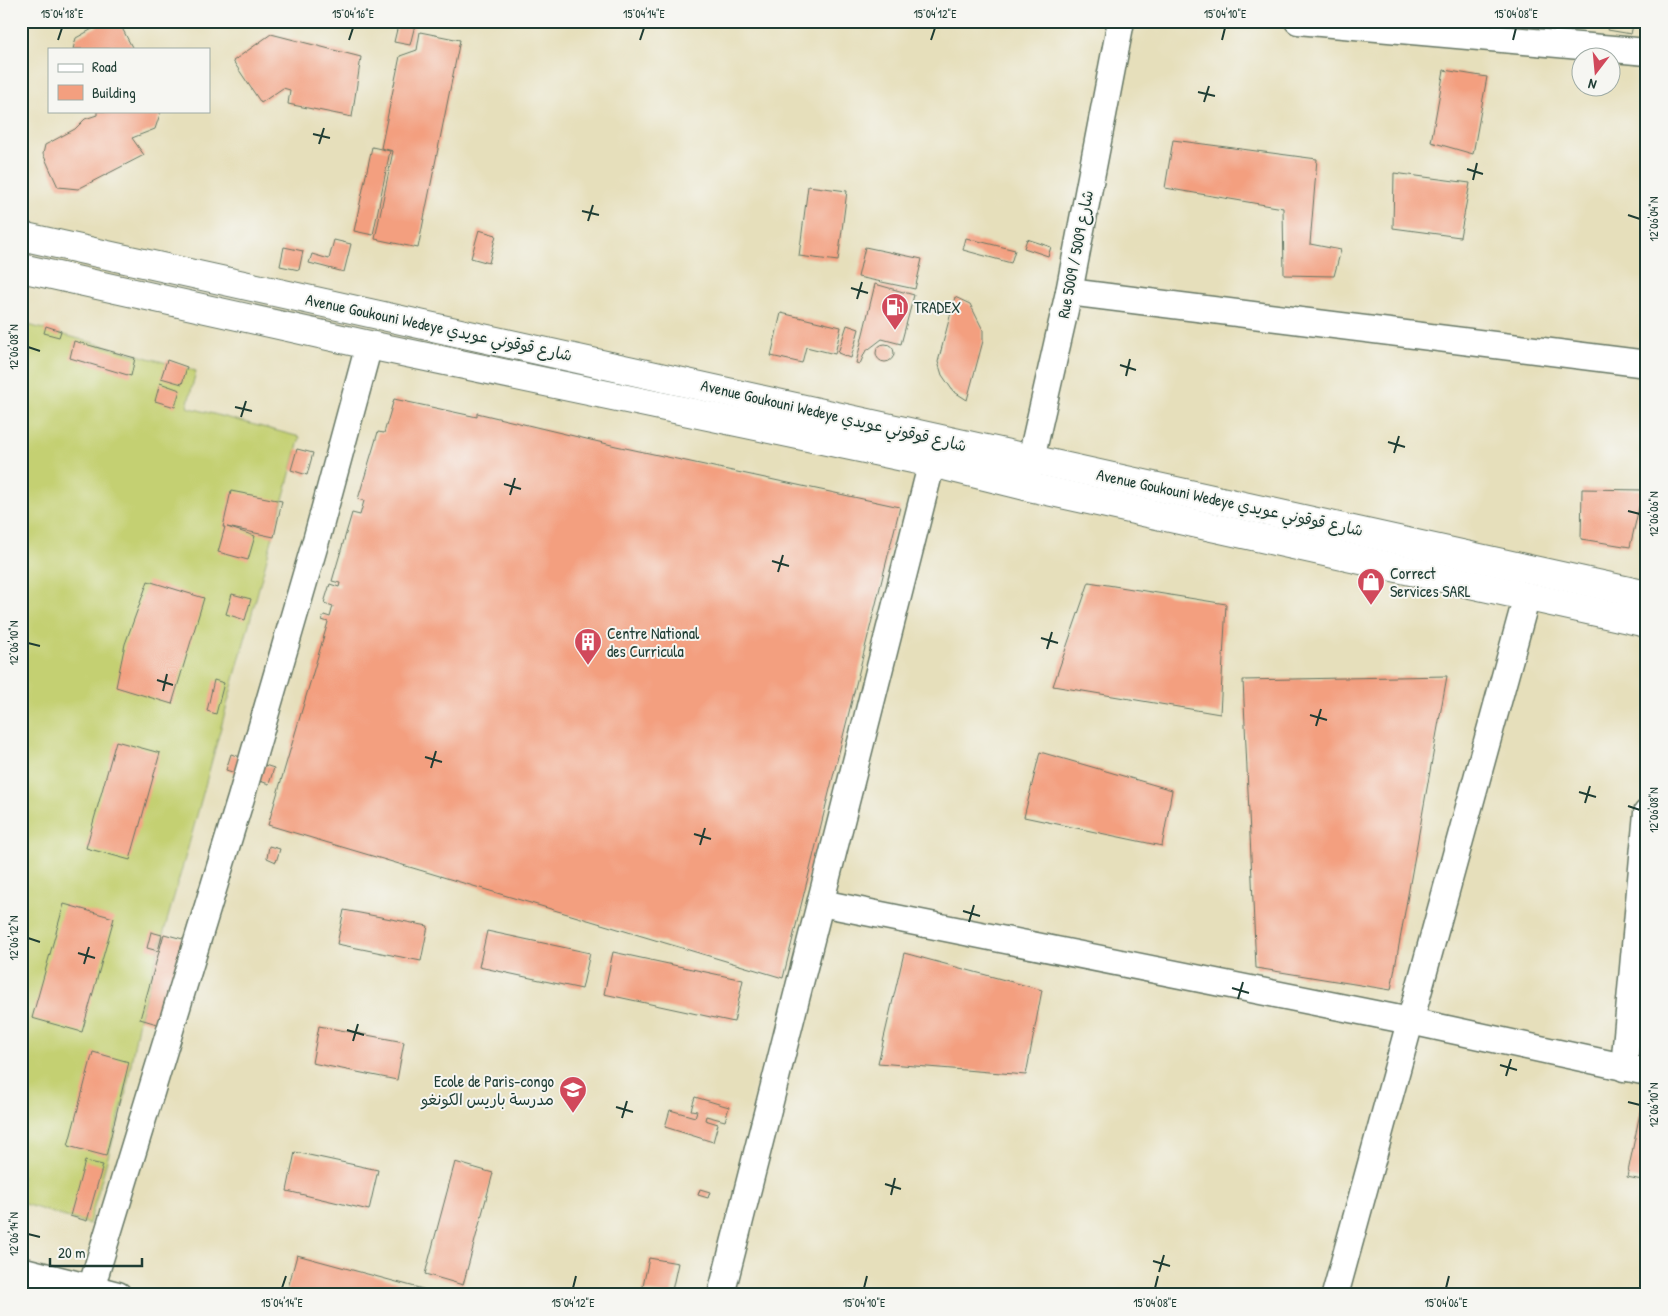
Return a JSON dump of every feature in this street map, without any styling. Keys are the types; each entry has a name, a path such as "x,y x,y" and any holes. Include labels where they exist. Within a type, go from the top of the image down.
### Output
{"street":[{"name":"Rue 5009 / شارع 5009","path":"1025,486 1069,292 1121,21"},
{"path":"1298,21 1647,52"},
{"name":"Avenue Goukouni Wedeye شارع قوقوني عويدي","path":"21,236 1647,595"},
{"name":"Avenue Goukouni Wedeye شارع قوقوني عويدي","path":"21,268 369,345 932,463 1025,486 1647,623"},
{"path":"1069,292 1647,364"},
{"path":"90,1291 241,798 317,537 369,345"},
{"path":"721,1295 938,437"},
{"path":"1335,1295 1527,596"},
{"path":"821,903 1410,1021 1635,1070 1647,813"},
{"path":"21,1270 90,1291 118,1295"}],"green space":[{"path":"21,323 196,371 187,407 300,437 193,830 139,1019 125,1097 89,1224 21,1203"}],"building":[{"path":"399,21 416,21 410,45 394,42"},
{"path":"1518,21 1536,21 1535,25 1517,26"},
{"path":"1611,21 1634,21 1631,34 1608,30"},
{"path":"103,23 122,28 132,48 73,48 76,38"},
{"path":"420,32 460,40 418,248 375,239 393,151 381,148 400,56 417,50"},
{"path":"271,34 361,57 352,117 288,104 290,90 283,88 261,103 233,61"},
{"path":"1444,70 1487,77 1473,154 1431,142"},
{"path":"97,112 161,112 155,129 132,138 144,155 78,189 58,187 43,154 45,145 75,129 85,119 97,115"},
{"path":"1173,140 1317,159 1310,244 1341,250 1334,276 1284,275 1283,208 1165,188"},
{"path":"372,147 390,151 373,235 354,231"},
{"path":"1394,173 1470,183 1460,237 1393,228"},
{"path":"808,186 847,191 838,261 799,256"},
{"path":"479,230 496,235 489,263 471,258"},
{"path":"966,238 1015,250 1011,263 963,250"},
{"path":"1027,239 1051,247 1048,256 1024,248"},
{"path":"334,240 351,244 344,272 309,263 312,254 329,259"},
{"path":"284,247 303,251 299,270 280,266"},
{"path":"865,247 922,259 915,289 858,277"},
{"path":"875,284 914,295 901,344 882,339 865,352 860,364 856,363"},
{"path":"955,297 970,304 983,330 983,341 967,400 953,391 942,375 938,362"},
{"path":"781,313 841,327 835,354 806,347 802,363 771,356"},
{"path":"847,325 859,329 851,358 838,353"},
{"path":"46,326 61,331 59,337 44,333"},
{"path":"74,341 135,358 131,376 70,358"},
{"path":"885,344 893,349 894,353 889,361 885,362 877,357 876,353 881,345"},
{"path":"167,360 187,367 182,384 161,378"},
{"path":"160,383 180,390 175,407 155,401"},
{"name":"Centre National des Curricula","path":"394,399 477,417 477,413 616,446 900,507 783,978 268,825 328,622 322,620 324,615 330,617 333,606 324,603 330,584 339,587 340,583 332,581 352,513 360,515 364,501 358,499 378,432 384,433"},
{"path":"297,449 313,453 307,475 291,470"},
{"path":"1582,489 1643,490 1630,547 1581,539"},
{"path":"231,491 282,501 274,537 227,527 255,536 248,560 218,552 225,527 223,527"},
{"path":"148,581 204,598 172,704 116,687 125,644"},
{"path":"1089,582 1226,604 1220,714 1053,686"},
{"path":"232,594 251,599 245,620 226,614"},
{"path":"1447,676 1391,990 1256,968 1243,680"},
{"path":"214,680 224,683 216,714 207,711"},
{"path":"116,741 160,753 130,860 86,848"},
{"path":"1040,752 1172,790 1162,846 1024,817"},
{"path":"231,754 274,768 269,784 226,770"},
{"path":"269,846 280,849 276,862 267,858"},
{"path":"64,904 114,918 82,1032 32,1018"},
{"path":"344,910 428,926 421,961 337,944"},
{"path":"487,931 590,953 582,989 479,967"},
{"path":"151,932 162,935 158,951 147,948"},
{"path":"164,934 198,943 174,1029 140,1019"},
{"path":"613,952 743,980 734,1022 604,994"},
{"path":"904,953 1042,990 1026,1075 878,1063"},
{"path":"319,1026 404,1042 397,1080 312,1063"},
{"path":"93,1052 129,1062 106,1156 68,1146"},
{"path":"695,1097 729,1107 725,1121 706,1116 705,1120 718,1124 713,1142 665,1127 670,1110 695,1117 697,1111 691,1110"},
{"path":"1642,1103 1647,1104 1647,1181 1627,1177"},
{"path":"295,1152 378,1170 369,1210 287,1191"},
{"path":"85,1161 103,1165 87,1221 70,1216"},
{"path":"455,1162 493,1173 463,1285 425,1274"},
{"path":"700,1189 710,1192 708,1198 698,1195"},
{"path":"297,1255 430,1291 428,1295 286,1295"},
{"path":"649,1258 678,1263 671,1295 642,1291"}],"place":[{"name":"TRADEX","path":"895,331"},
{"name":"Correct Services SARL","path":"1371,606"},
{"name":"Centre National des Curricula","path":"588,666"},
{"name":"Ecole de Paris-congo مدرسة باريس الكونغو","path":"573,1114"}]}
